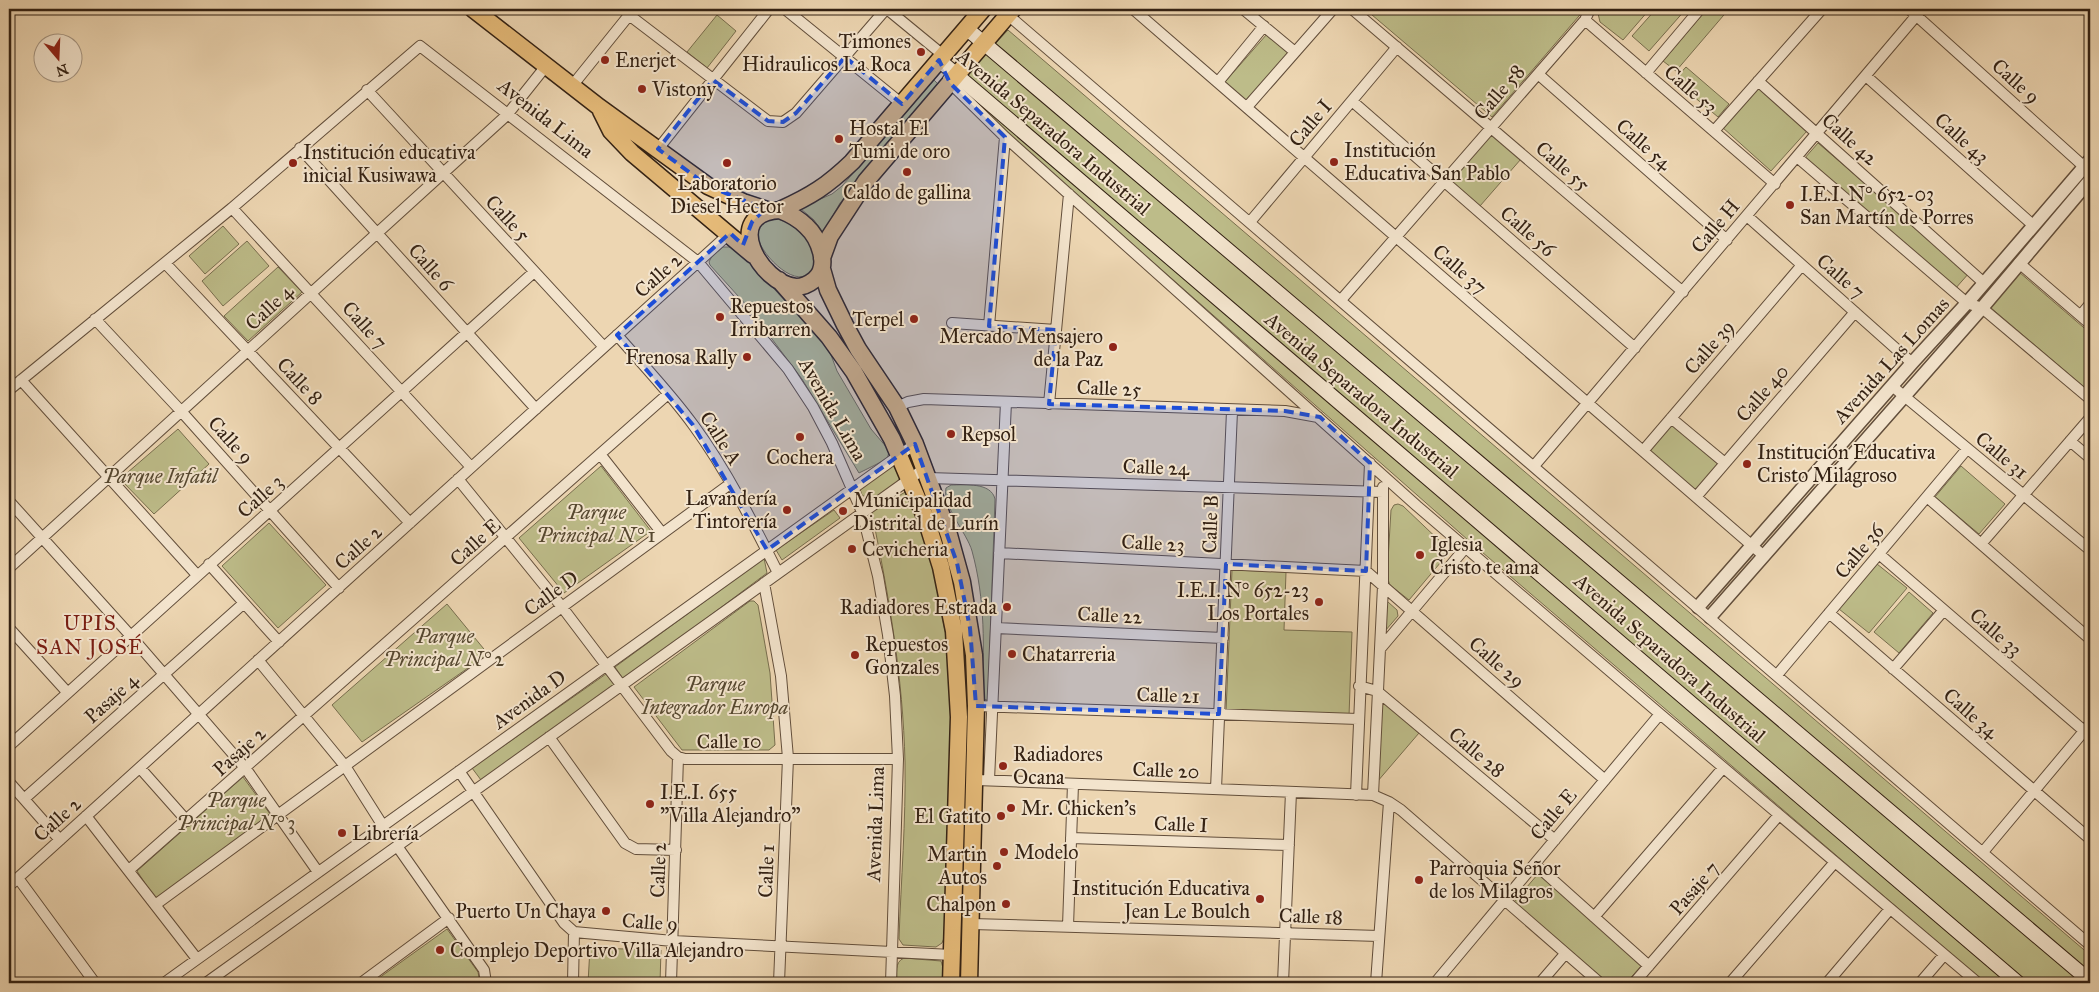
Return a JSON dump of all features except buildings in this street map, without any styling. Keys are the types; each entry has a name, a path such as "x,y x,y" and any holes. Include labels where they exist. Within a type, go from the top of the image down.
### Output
{"main road":[{"name":"Avenida Lima","path":"474,9 599,107 708,186 743,202 775,210"},
{"path":"983,9 852,162 831,183 810,197 760,214 752,222 749,231 749,241 764,267 779,280 788,285 799,287 809,284 816,278 830,236 866,181 984,43 1007,11"},
{"name":"Avenida Separadora Industrial","path":"966,28 2090,981"},
{"name":"Avenida Separadora Industrial","path":"941,58 953,79 2018,983"},
{"name":"Avenida Lima","path":"599,107 612,131 632,153 730,233 758,259"},
{"path":"775,210 789,213 813,234 831,297 850,333 896,407 915,444 949,535 962,582 984,706 982,780 969,983"},
{"name":"Avenida Lima","path":"779,280 829,338 854,372 900,454 926,519 941,567 949,601 957,661 959,750 951,983"}],"street":[{"path":"658,149 769,9"},
{"path":"786,9 902,104"},
{"path":"572,86 631,12 713,80 768,121 783,122 796,113 886,9 941,58"},
{"name":"Calle 37","path":"1133,9 1764,556"},
{"path":"1243,9 1295,52"},
{"path":"1247,107 1333,9"},
{"name":"Calle 55","path":"1352,9 1683,292"},
{"name":"Calle 58","path":"1341,300 1585,20 1590,9"},
{"path":"1646,73 1700,9"},
{"path":"1714,131 1822,9"},
{"name":"Calle 9","path":"1909,9 1920,12 2088,166"},
{"path":"1007,11 2090,945"},
{"name":"Calle H","path":"1534,466 1920,12"},
{"name":"Calle 53","path":"1585,20 1775,184"},
{"path":"1218,82 1264,26"},
{"name":"Avenida Lima","path":"367,90 420,46 698,262 788,369 816,414 853,488 862,512 878,576 888,635 898,759 891,983"},
{"name":"Calle I","path":"1250,222 1397,47"},
{"name":"Calle 4","path":"9,568 507,115 546,66"},
{"name":"Calle 54","path":"1538,74 1727,240"},
{"name":"Calle 43","path":"1866,76 2034,226"},
{"name":"Avenida Separadora Industrial","path":"953,79 1005,137 1383,475 1723,768 1978,983"},
{"name":"Calle 42","path":"1758,81 1984,283"},
{"path":"9,390 232,208 367,90"},
{"name":"Calle 5","path":"367,90 604,347"},
{"name":"Calle 56","path":"1352,101 1635,348"},
{"path":"989,326 1005,137"},
{"name":"Calle 6","path":"300,148 536,409"},
{"path":"1797,157 1967,303 1982,308 2090,399"},
{"name":"Avenida Las Lomas","path":"1698,606 2088,166"},
{"name":"Avenida Las Lomas","path":"1710,617 1905,397 2090,180"},
{"path":"1049,404 1069,194"},
{"name":"Calle 7","path":"232,208 472,467"},
{"name":"Calle 7","path":"1747,216 1912,363"},
{"name":"Calle 2","path":"9,886 730,233"},
{"name":"Calle 8","path":"165,263 410,523"},
{"path":"2020,263 2090,324"},
{"name":"Calle 39","path":"1643,451 1802,265"},
{"name":"Calle 3","path":"9,746 534,272"},
{"path":"2081,315 2090,304"},
{"name":"Calle 40","path":"1696,497 1855,312"},
{"name":"Calle 9","path":"95,319 271,510 338,588"},
{"path":"952,323 1056,330"},
{"name":"Calle A","path":"617,335 693,425 730,484 778,573"},
{"path":"21,380 197,575"},
{"name":"Calle 31","path":"1892,386 2090,550"},
{"name":"Calle E","path":"304,716 668,394"},
{"name":"Calle 25","path":"896,407 908,402 924,399 1285,412 1320,417"},
{"path":"984,706 996,628 1006,402"},
{"name":"Calle B","path":"1216,790 1232,411"},
{"path":"1671,418 1725,463"},
{"path":"1981,544 2090,418"},
{"path":"2070,441 2090,458"},
{"name":"Avenida D","path":"164,983 915,444"},
{"name":"Calle 36","path":"1778,675 1967,449"},
{"path":"600,454 662,533"},
{"path":"1356,795 1359,686 1370,463"},
{"path":"209,982 862,512 910,478 926,473"},
{"name":"Calle 24","path":"926,473 1003,480 1383,492"},
{"path":"1372,796 1383,586 1383,475"},
{"path":"458,479 607,664"},
{"name":"Calle D","path":"155,905 730,484"},
{"path":"1927,497 2090,639"},
{"path":"9,501 130,635 246,769 318,872"},
{"path":"1380,649 1466,547"},
{"name":"Calle 23","path":"999,553 1366,571"},
{"name":"Calle 33","path":"1879,554 2088,730"},
{"path":"209,564 279,642"},
{"name":"Calle 29","path":"1366,571 1605,780"},
{"name":"Calle 1","path":"764,583 781,676 788,758 779,983"},
{"name":"Pasaje 4","path":"24,799 244,603"},
{"path":"1893,668 1944,610"},
{"name":"Calle 34","path":"1829,613 2090,839"},
{"path":"9,628 67,692"},
{"name":"Calle 22","path":"996,628 1223,638"},
{"path":"258,660 345,766 382,826"},
{"name":"Calle 10","path":"607,664 671,752 678,757 685,759 898,759"},
{"path":"1359,686 1377,690"},
{"name":"Calle 28","path":"1377,690 1555,840"},
{"name":"Calle 21","path":"984,706 1358,719"},
{"name":"Calle E","path":"1435,983 1660,714"},
{"name":"Pasaje 2","path":"129,870 187,821 304,716"},
{"path":"1983,852 2088,730"},
{"path":"548,738 625,843 636,849 676,850"},
{"name":"Calle 2","path":"671,983 678,757"},
{"path":"140,768 187,821"},
{"path":"1594,917 1723,768"},
{"path":"459,771 564,923 574,932 573,983"},
{"name":"Calle 20","path":"982,780 1356,795 1372,796 1389,802"},
{"path":"9,782 60,840"},
{"path":"1068,926 1073,784"},
{"path":"1283,983 1291,792"},
{"path":"1389,802 1600,983"},
{"path":"1376,983 1389,802"},
{"name":"Pasaje 7","path":"1634,983 1779,815"},
{"path":"86,816 198,959"},
{"name":"Calle I","path":"1071,838 1289,846"},
{"path":"397,846 484,970 486,983"},
{"path":"1730,983 1835,862"},
{"path":"1535,864 1649,966"},
{"path":"18,878 93,982"},
{"path":"1827,983 1890,909"},
{"path":"361,983 449,918"},
{"name":"Calle 18","path":"972,924 1379,936"},
{"name":"Calle 9","path":"574,932 673,941 952,954"},
{"path":"1540,983 1565,954"},
{"path":"1920,983 1944,955"}],"highlighted area":[{"path":"845,57 902,104 939,60 950,83 1005,137 989,326 1056,330 1049,404 1285,411 1320,417 1370,463 1366,571 1226,564 1219,714 976,706 970,628 957,563 915,444 767,550 693,425 617,335 730,233 743,245 752,222 765,209 708,186 658,149 713,80 768,121 783,122 796,113"}],"green space":[{"path":"1365,9 1585,9 1492,117"},
{"path":"1597,9 1649,10 1623,40 1600,22"},
{"path":"1656,9 1686,9 1649,51 1632,36"},
{"path":"1707,9 1729,9 1676,71 1663,61"},
{"path":"717,15 736,31 707,68 687,52"},
{"path":"1008,30 2090,955 2090,977 994,45"},
{"path":"1267,34 1288,53 1247,101 1225,82"},
{"path":"986,51 2083,983 2027,983 965,75"},
{"path":"1686,67 1729,104 1718,117 1674,80"},
{"path":"934,80 941,87 840,203 823,233 814,220 801,209 802,207 832,194 842,186"},
{"path":"1758,88 1807,131 1771,171 1722,127"},
{"path":"975,105 997,117 2011,983 1987,983 1976,975 1468,540"},
{"path":"1492,133 1521,159 1480,206 1451,181"},
{"path":"1818,143 1969,273 1955,289 1804,159"},
{"path":"773,218 792,225 806,238 815,262 814,268 810,273 803,277 786,272 763,250 757,234 758,229 760,223"},
{"path":"223,226 239,244 205,274 189,256"},
{"path":"247,241 269,266 223,306 202,281"},
{"path":"723,247 735,247 828,347 837,371 871,429 888,449 887,459 859,473 802,379 748,307 710,265 709,262 712,256"},
{"path":"278,267 302,292 248,341 224,316"},
{"path":"2019,272 2090,333 2090,392 1990,307"},
{"path":"1671,423 1718,464 1695,491 1648,449"},
{"name":"Parque Infatil","path":"178,429 209,464 154,514 120,479"},
{"name":"Parque Principal N° 1","path":"601,466 651,531 564,593 519,538"},
{"path":"894,466 898,469 901,477 897,482 871,500 862,495 861,485 889,467"},
{"path":"1961,466 2005,504 1979,534 1935,497"},
{"path":"951,485 983,487 993,494 995,499 988,700 981,699 983,624 976,569 972,551 948,503 946,488"},
{"path":"907,491 931,556 951,663 953,713 944,938 942,943 936,947 903,945 899,939 905,806 904,731 894,637 872,514 873,511"},
{"path":"1394,505 1403,506 1445,546 1446,556 1409,600 1390,585 1387,577 1391,510"},
{"path":"834,510 840,518 782,560 776,550"},
{"path":"269,523 326,585 278,628 222,566"},
{"path":"764,558 767,573 624,680 615,667"},
{"path":"1877,564 1907,588 1869,633 1839,609"},
{"path":"1232,570 1286,572 1284,630 1352,632 1349,716 1226,712"},
{"path":"1909,592 1933,613 1899,653 1874,632"},
{"name":"Parque Integrador Europa","path":"750,601 754,601 758,605 770,673 775,745 769,750 682,750 634,687"},
{"path":"1385,602 1388,602 1397,610 1398,616 1385,631"},
{"name":"Parque Principal N° 2","path":"447,604 488,654 362,742 332,705"},
{"path":"606,674 615,686 481,780 472,768"},
{"path":"1382,701 1419,733 1377,782"},
{"name":"Parque Principal N° 3","path":"243,777 270,814 156,900 137,871"},
{"path":"1538,874 1642,965 1626,983 1608,983 1514,902"},
{"name":"Complejo Deportivo Villa Alejandro","path":"447,929 478,972 480,983 372,983"},
{"path":"590,948 661,950 660,983 588,983"},
{"path":"904,958 941,961 943,983 897,983 897,965"}],"place":[{"name":"Timones Hidraulicos La Roca","path":"921,52"},
{"name":"Enerjet","path":"605,60"},
{"name":"Vistony","path":"642,89"},
{"name":"Hostal El Tumi de oro","path":"839,139"},
{"name":"Institución Educativa San Pablo","path":"1334,162"},
{"name":"Institución educativa inicial Kusiwawa","path":"293,163"},
{"name":"Laboratorio Diesel Hector","path":"727,163"},
{"name":"Caldo de gallina","path":"907,172"},
{"name":"I.E.I. N° 652-03 San Martín de Porres","path":"1790,205"},
{"name":"Repuestos Irribarren","path":"720,317"},
{"name":"Terpel","path":"914,319"},
{"name":"Mercado Mensajero de la Paz","path":"1113,347"},
{"name":"Frenosa Rally","path":"747,357"},
{"name":"Repsol","path":"951,434"},
{"name":"Cochera","path":"800,437"},
{"name":"Institución Educativa Cristo Milagroso","path":"1747,464"},
{"name":"Lavandería Tintorería","path":"787,510"},
{"name":"Municipalidad Distrital de Lurín","path":"843,511"},
{"name":"Cevicheria","path":"852,549"},
{"name":"Iglesia Cristo te ama","path":"1420,555"},
{"name":"I.E.I. N° 652-23 Los Portales","path":"1319,602"},
{"name":"Radiadores Estrada","path":"1007,607"},
{"name":"Chatarreria","path":"1012,654"},
{"name":"Repuestos Gonzales","path":"855,655"},
{"name":"Radiadores Ocana","path":"1003,766"},
{"name":"I.E.I. 655 \"Villa Alejandro\"","path":"650,804"},
{"name":"Mr. Chicken's","path":"1011,808"},
{"name":"El Gatito","path":"1001,816"},
{"name":"Librería","path":"342,833"},
{"name":"Modelo","path":"1004,852"},
{"name":"Martin Autos","path":"997,866"},
{"name":"Parroquia Señor de los Milagros","path":"1419,880"},
{"name":"Institución Educativa Jean Le Boulch","path":"1260,899"},
{"name":"Chalpon","path":"1006,904"},
{"name":"Puerto Un Chaya","path":"606,911"},
{"name":"Complejo Deportivo Villa Alejandro","path":"440,950"}],"district":[{"name":"UPIS SAN JOSÉ","path":"90,635"}]}
